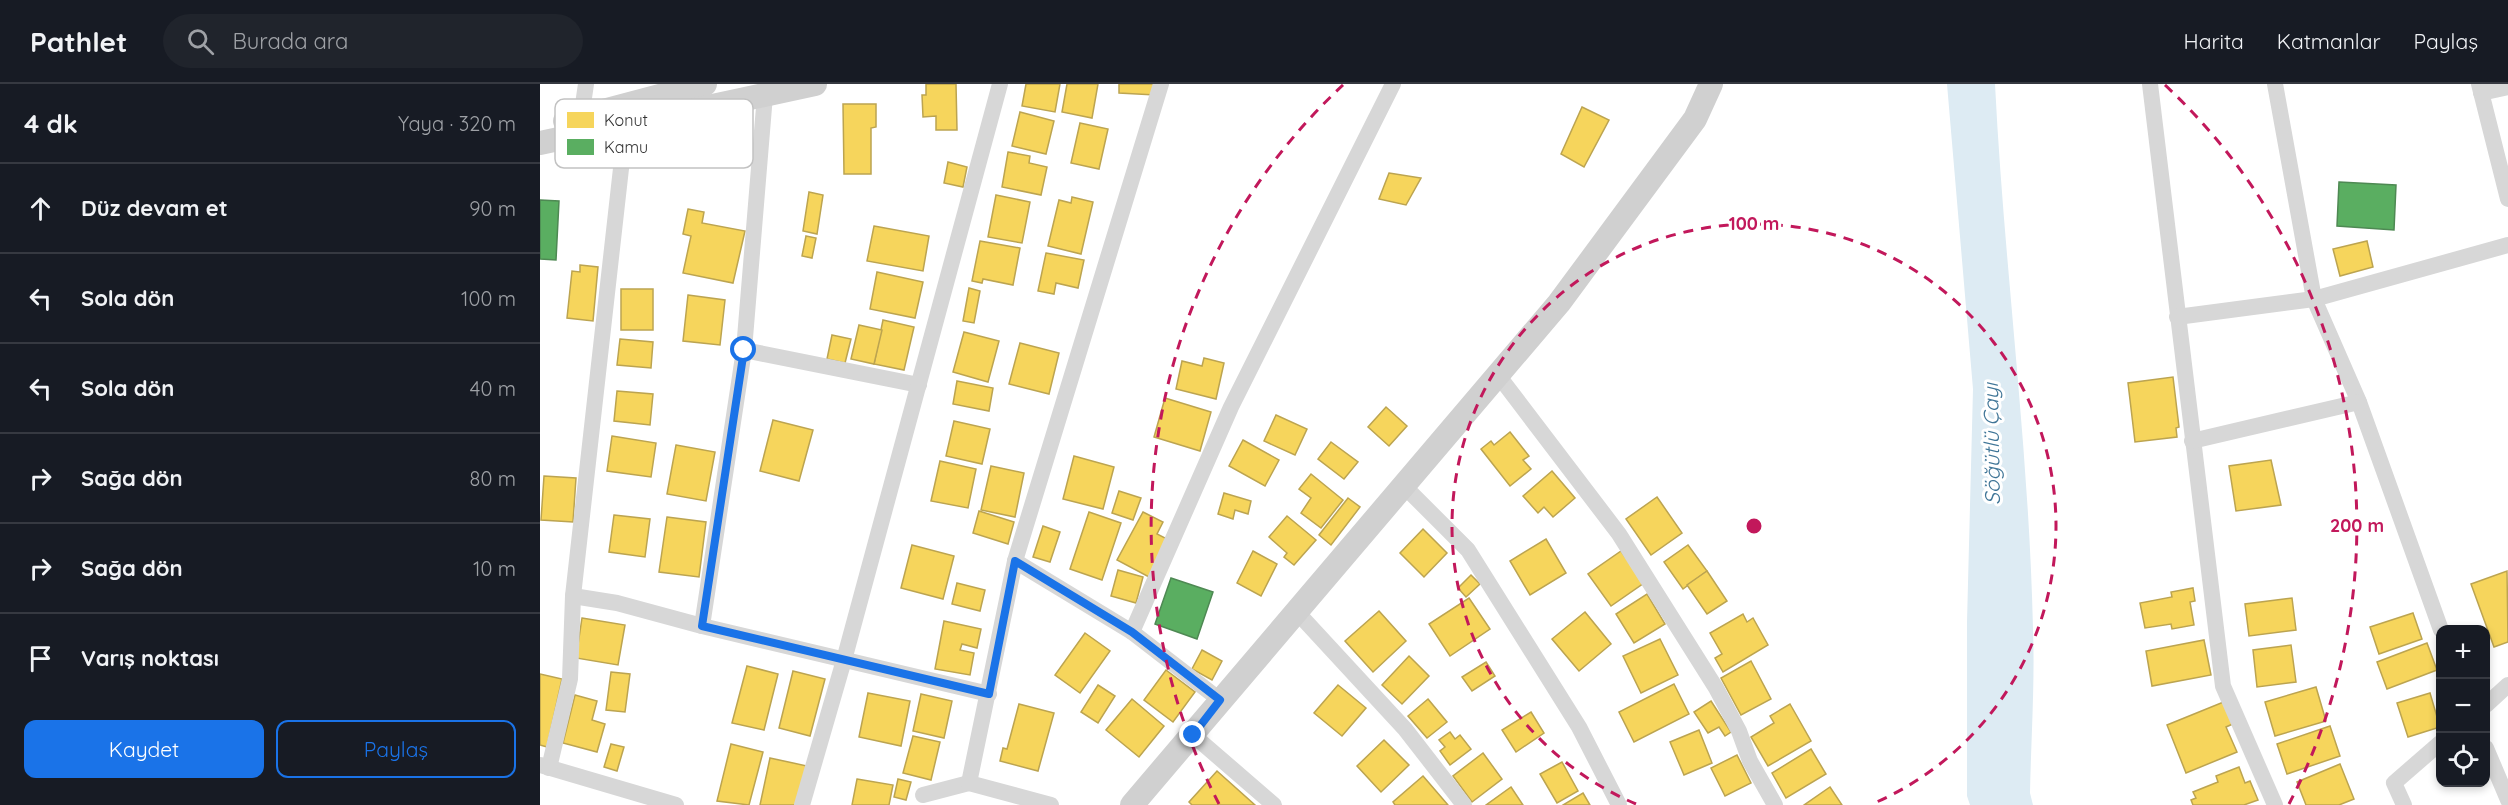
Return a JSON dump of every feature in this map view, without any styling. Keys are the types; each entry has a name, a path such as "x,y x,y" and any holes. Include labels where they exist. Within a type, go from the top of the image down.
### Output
{"street":[{"path":"584,99 586,84"},
{"path":"650,99 705,84"},
{"path":"746,99 815,84"},
{"path":"802,805 844,660 999,84"},
{"path":"969,783 1015,561 1161,84"},
{"path":"1132,632 1231,407 1393,84"},
{"path":"1132,805 1559,303 1695,119 1711,84"},
{"path":"2150,84 2223,686 2275,805"},
{"path":"2275,84 2314,299 2359,402 2439,625"},
{"path":"2508,87 2480,89 2508,199"},
{"path":"702,626 744,350 765,95"},
{"path":"540,126 555,123"},
{"path":"540,143 555,140"},
{"path":"621,168 573,596 570,679 544,766 676,805"},
{"path":"2177,317 2314,299 2508,245"},
{"path":"744,350 919,385"},
{"path":"1498,375 1619,534 1716,688 1739,731 1750,761 1775,805"},
{"path":"2192,441 2359,402"},
{"path":"1403,485 1468,550 1579,727 1619,805"},
{"path":"1015,561 1132,632 1220,700"},
{"path":"573,596 617,603 702,626 989,694"},
{"path":"1296,611 1406,729 1464,805"},
{"path":"2490,701 2508,685"},
{"path":"1193,735 1275,805"},
{"path":"2404,805 2394,783 2436,746"},
{"path":"2490,758 2508,801 2505,805"},
{"path":"923,795 969,783 1051,805"}],"water":[{"name":"Söğütlü Çayı","path":"1947,84 1995,84 2031,561 2034,670 2030,793 2033,805 1970,805 1967,796 1967,622 1973,389"}],"building: Konut":[{"path":"926,84 956,84 957,130 936,130 936,116 923,117 922,95 926,95"},
{"path":"1026,84 1060,84 1055,112 1022,106"},
{"path":"1067,84 1098,84 1092,118 1062,112"},
{"path":"1119,84 1156,84 1155,95 1119,93"},
{"path":"843,104 876,104 876,127 871,128 871,174 844,174"},
{"path":"1582,107 1609,120 1584,167 1561,154"},
{"path":"1020,112 1054,121 1046,154 1012,146"},
{"path":"1080,123 1108,129 1099,169 1071,163"},
{"path":"1008,152 1030,156 1029,163 1047,167 1041,195 1002,187"},
{"path":"948,162 967,167 963,187 944,183"},
{"path":"1389,173 1421,178 1406,205 1379,199"},
{"path":"809,192 823,195 817,234 803,231"},
{"path":"996,195 1030,202 1022,243 988,237"},
{"path":"1072,197 1093,202 1081,254 1048,246 1059,200 1071,203"},
{"path":"688,209 704,212 702,223 745,231 733,283 683,273 691,236 683,234"},
{"path":"874,226 929,236 923,271 867,261"},
{"path":"806,236 816,238 812,258 802,256"},
{"path":"980,241 1020,248 1013,285 983,279 982,283 972,281"},
{"path":"2367,241 2373,267 2340,276 2333,249"},
{"path":"1046,253 1084,260 1078,288 1056,283 1054,294 1038,291"},
{"path":"580,265 598,267 593,321 567,318 572,271 580,272"},
{"path":"877,272 923,282 915,318 870,309"},
{"path":"969,288 980,291 974,323 963,321"},
{"path":"621,289 653,289 653,330 621,330"},
{"path":"688,295 725,300 720,345 683,341"},
{"path":"883,320 914,327 904,370 874,364"},
{"path":"859,325 882,330 874,364 851,359"},
{"path":"964,332 999,341 988,382 953,372"},
{"path":"832,335 851,339 845,363 827,359"},
{"path":"620,339 653,342 651,368 617,365"},
{"path":"1020,343 1059,353 1049,394 1009,384"},
{"path":"1204,358 1224,363 1216,399 1176,389 1182,361 1202,366"},
{"path":"2173,377 2179,427 2176,428 2177,437 2135,442 2128,383"},
{"path":"957,381 993,388 989,411 953,404"},
{"path":"617,391 653,394 650,425 614,421"},
{"path":"1165,398 1211,412 1200,451 1154,437"},
{"path":"1386,407 1407,426 1389,446 1368,427"},
{"path":"1276,415 1307,429 1295,455 1264,441"},
{"path":"773,420 813,430 799,481 760,471"},
{"path":"954,421 990,429 982,464 946,456"},
{"path":"1510,432 1529,456 1523,460 1531,469 1510,486 1481,449 1491,441 1494,445"},
{"path":"612,436 656,443 651,477 607,471"},
{"path":"1243,440 1279,460 1265,486 1229,466"},
{"path":"1331,442 1358,462 1344,479 1318,459"},
{"path":"676,445 715,452 706,501 667,494"},
{"path":"1074,456 1114,467 1103,509 1063,499"},
{"path":"2271,460 2281,505 2236,511 2229,466"},
{"path":"940,461 976,469 968,508 931,501"},
{"path":"991,466 1024,473 1015,517 981,510"},
{"path":"1552,471 1575,498 1553,517 1544,507 1538,513 1523,496"},
{"path":"1311,474 1343,500 1321,528 1301,513 1311,498 1299,489"},
{"path":"544,476 576,478 573,522 541,520"},
{"path":"1119,491 1141,498 1133,520 1112,513"},
{"path":"1224,493 1251,501 1248,514 1235,510 1233,519 1218,514"},
{"path":"1657,497 1682,533 1651,555 1626,519"},
{"path":"1348,498 1360,507 1331,545 1319,535"},
{"path":"979,511 1014,522 1008,544 973,533"},
{"path":"1089,512 1121,523 1102,580 1070,569"},
{"path":"1143,512 1163,522 1157,534 1169,540 1149,577 1117,560"},
{"path":"614,515 650,519 645,557 609,552"},
{"path":"1287,516 1316,540 1294,565 1284,557 1287,553 1269,537"},
{"path":"667,517 706,522 699,577 659,572"},
{"path":"1043,526 1060,532 1050,562 1033,557"},
{"path":"1423,529 1447,553 1424,577 1400,553"},
{"path":"1546,539 1566,573 1530,595 1510,561"},
{"path":"912,545 954,556 943,599 901,588"},
{"path":"1688,545 1707,571 1683,589 1664,562"},
{"path":"1253,551 1277,564 1261,596 1237,583"},
{"path":"1621,551 1644,583 1611,606 1588,574"},
{"path":"1118,570 1143,577 1136,603 1111,596"},
{"path":"1707,571 1727,601 1707,614 1687,585"},
{"path":"2507,571 2508,642 2494,647 2490,636 2490,625 2486,625 2471,584"},
{"path":"1471,575 1480,584 1466,597 1458,588"},
{"path":"957,583 985,590 980,611 952,604"},
{"path":"2193,588 2195,601 2190,602 2194,625 2172,629 2171,624 2145,628 2140,603 2172,597 2171,592"},
{"path":"1647,594 1665,624 1634,643 1616,614"},
{"path":"1469,598 1490,629 1450,656 1429,624"},
{"path":"2292,598 2296,630 2249,636 2245,604"},
{"path":"1379,611 1406,641 1373,672 1345,641"},
{"path":"1585,612 1611,644 1579,671 1552,639"},
{"path":"2413,613 2422,639 2379,654 2370,627"},
{"path":"1743,614 1747,622 1753,618 1768,645 1723,672 1715,658 1722,654 1710,633"},
{"path":"582,618 625,625 618,665 576,658"},
{"path":"944,621 981,629 977,648 962,644 960,650 974,653 970,675 935,669"},
{"path":"1085,633 1110,651 1080,693 1055,675"},
{"path":"1660,639 1678,675 1641,693 1623,656"},
{"path":"2204,640 2211,675 2152,686 2146,651"},
{"path":"2427,643 2436,670 2387,689 2377,662"},
{"path":"2291,645 2296,682 2257,687 2253,650"},
{"path":"1202,650 1222,661 1212,680 1192,669"},
{"path":"1409,656 1429,676 1402,704 1382,685"},
{"path":"1751,661 1771,699 1741,715 1721,678"},
{"path":"1486,662 1495,676 1472,691 1462,677"},
{"path":"747,666 778,674 764,730 732,723"},
{"path":"1166,670 1195,692 1173,722 1144,700"},
{"path":"793,671 825,679 810,736 779,728"},
{"path":"611,672 630,674 625,712 606,710"},
{"path":"540,674 562,679 547,747 540,745"},
{"path":"1674,684 1689,714 1634,742 1619,712"},
{"path":"1098,685 1115,696 1098,723 1081,712"},
{"path":"1338,685 1366,708 1342,736 1314,713"},
{"path":"2316,687 2326,721 2275,736 2265,702"},
{"path":"868,693 910,701 901,746 859,737"},
{"path":"2430,693 2436,713 2436,728 2408,737 2397,703"},
{"path":"921,694 952,701 944,738 913,731"},
{"path":"575,695 597,701 592,720 605,724 597,752 563,743"},
{"path":"1132,699 1164,726 1139,757 1106,730"},
{"path":"1428,699 1447,722 1427,738 1408,716"},
{"path":"1711,701 1731,732 1725,736 1719,727 1708,733 1694,712"},
{"path":"2226,701 2235,723 2226,727 2237,752 2186,773 2167,725"},
{"path":"1019,704 1054,713 1038,771 1000,761 1003,748 1007,749"},
{"path":"1790,704 1811,741 1768,766 1751,737 1774,723 1770,716"},
{"path":"1531,712 1544,733 1516,752 1502,730"},
{"path":"2330,726 2340,756 2287,774 2277,744"},
{"path":"1699,730 1712,763 1684,775 1670,742"},
{"path":"1450,732 1455,739 1460,735 1471,749 1450,765 1440,751 1445,747 1439,740"},
{"path":"913,736 940,742 931,780 903,773"},
{"path":"1384,740 1409,765 1381,792 1357,766"},
{"path":"611,744 624,747 617,771 604,767"},
{"path":"731,744 763,752 749,805 717,801"},
{"path":"1811,749 1826,774 1786,798 1772,773"},
{"path":"1483,753 1502,779 1472,802 1453,776"},
{"path":"1737,755 1751,783 1725,796 1711,768"},
{"path":"770,758 807,766 799,805 760,805"},
{"path":"1562,762 1578,791 1557,803 1540,774"},
{"path":"2340,764 2354,799 2339,805 2306,805 2297,782"},
{"path":"2239,767 2245,783 2250,781 2258,800 2244,805 2193,805 2191,800 2196,798 2193,792 2218,782 2216,776"},
{"path":"1217,771 1255,805 1192,805 1189,802"},
{"path":"1423,776 1448,805 1395,805 1393,802"},
{"path":"857,779 893,785 889,805 852,805"},
{"path":"898,779 911,782 906,800 894,797"},
{"path":"1511,787 1523,805 1486,805"},
{"path":"1830,787 1842,805 1804,805"},
{"path":"1583,793 1590,805 1563,805"}],"building: Kamu":[{"path":"2339,182 2396,185 2394,230 2337,226"},
{"path":"540,200 559,201 556,260 540,259"},
{"path":"1171,578 1213,592 1197,639 1155,624"}],"route":[{"path":"744,350 702,626 989,694 1015,561 1132,632 1220,700 1193,735"}]}
